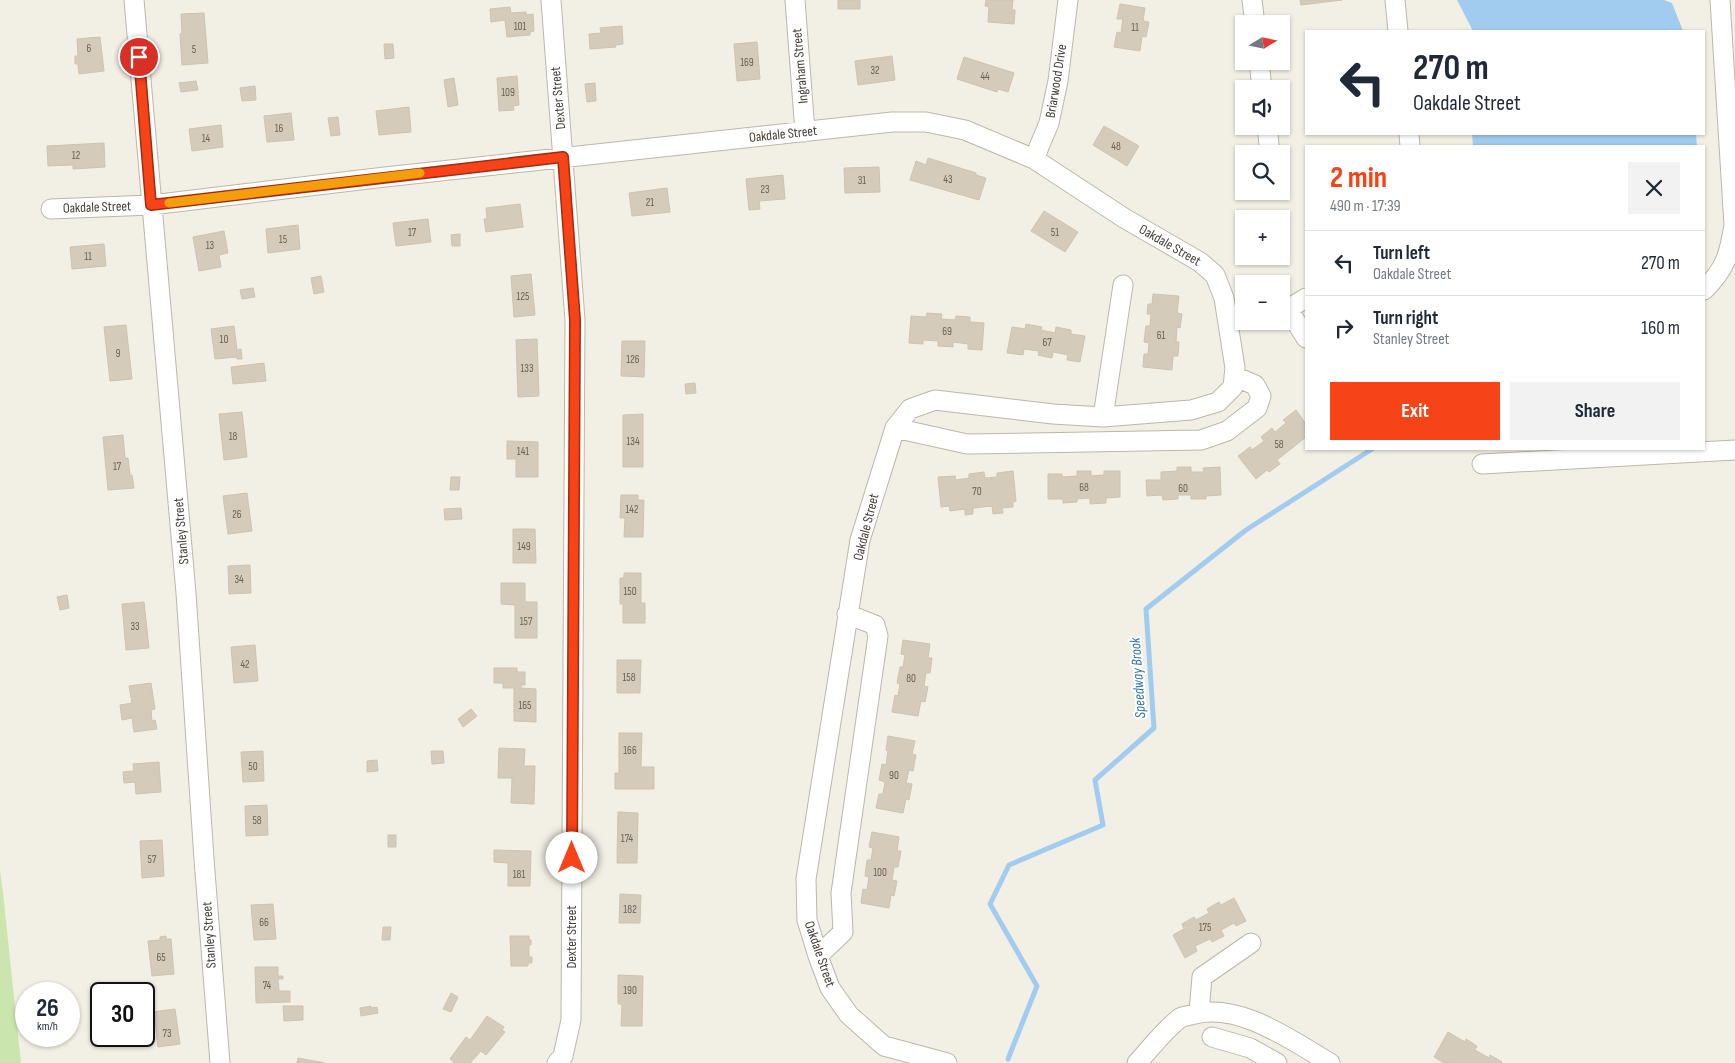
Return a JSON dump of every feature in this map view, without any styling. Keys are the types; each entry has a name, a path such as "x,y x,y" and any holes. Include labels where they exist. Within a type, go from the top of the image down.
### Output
{"street":[{"name":"Stanley Street","path":"134,0 186,593 220,1063"},
{"name":"Dexter Street","path":"551,0 575,320 571,1020 563,1056 557,1063"},
{"name":"Ingraham Street","path":"795,0 805,132"},
{"name":"Briarwood Drive","path":"1034,159 1050,123 1058,81 1068,0"},
{"path":"1252,0 1254,15"},
{"path":"1396,0 1398,30"},
{"path":"1705,289 1719,273 1729,253 1734,225 1720,0"},
{"name":"Oakdale Street","path":"51,209 151,205 563,157 892,122 926,122 965,130 1034,159 1124,218 1200,262 1215,275 1224,298 1235,368 1232,387 1218,402 1191,410 1102,417 1053,414 935,400 910,409 895,428 860,540 806,879 807,920 830,988 848,1015 884,1046 947,1063"},
{"path":"1102,417 1123,285"},
{"path":"1290,303 1305,298"},
{"path":"1290,312 1305,336"},
{"path":"895,428 967,444 1201,440 1227,431 1257,408 1262,396 1255,384 1234,376"},
{"path":"1123,441 1124,416"},
{"path":"1482,464 1735,450"},
{"path":"818,956 843,932 841,893 878,636 875,625 847,614"},
{"path":"1200,1012 1202,977 1251,944"},
{"path":"1137,1063 1181,1018 1200,1012 1218,1012 1240,1016 1267,1027 1302,1056 1330,1063"},
{"path":"1212,1037 1250,1048 1277,1063"}],"green space":[{"path":"0,870 15,1006 15,1047 19,1047 21,1063 0,1063"}],"water":[{"path":"1457,0 1664,0 1672,3 1683,30 1472,30"},
{"path":"1472,135 1696,135 1697,145 1473,145"}],"building":[{"path":"838,0 860,0 860,9 838,9"},
{"path":"986,0 1013,0 1012,10 1015,10 1014,24 988,22 989,7 985,6"},
{"path":"1300,0 1342,0 1301,5"},
{"path":"1120,4 1145,8 1143,21 1149,22 1146,37 1142,36 1140,51 1114,47 1117,32 1121,33 1123,19 1117,19"},
{"path":"510,7 511,13 526,12 527,15 533,14 534,31 530,32 530,35 507,37 505,20 491,22 490,9"},
{"path":"204,13 208,63 182,65 181,14"},
{"path":"622,26 623,44 615,45 616,47 590,49 589,34 601,33 600,28"},
{"path":"100,37 104,71 79,74 78,64 75,64 75,56 78,56 77,39"},
{"path":"757,42 760,79 737,81 734,44"},
{"path":"384,44 393,44 394,58 385,59"},
{"path":"892,56 895,80 858,85 855,61"},
{"path":"964,57 1014,73 1008,92 998,89 997,92 957,79"},
{"path":"517,76 519,105 513,106 514,110 499,111 497,78"},
{"path":"454,78 458,105 448,107 444,80"},
{"path":"196,81 198,90 181,92 179,83"},
{"path":"595,83 596,101 587,102 585,84"},
{"path":"255,86 256,100 242,101 240,88"},
{"path":"409,107 411,132 379,135 376,111"},
{"path":"291,113 294,140 267,142 264,116"},
{"path":"338,117 340,135 331,136 328,118"},
{"path":"221,125 223,147 192,151 189,129"},
{"path":"1104,126 1139,146 1127,166 1093,145"},
{"path":"104,143 105,167 73,169 73,165 48,166 47,146"},
{"path":"928,158 986,178 979,200 910,180 916,161 926,165"},
{"path":"879,167 880,192 845,193 844,168"},
{"path":"783,175 785,199 759,201 760,209 749,210 746,179"},
{"path":"667,188 670,212 632,216 629,193"},
{"path":"520,204 523,227 486,232 484,219 487,219 486,208"},
{"path":"1044,211 1078,232 1065,252 1031,231"},
{"path":"428,219 431,242 396,246 393,223"},
{"path":"298,225 300,249 268,253 266,229"},
{"path":"224,231 228,253 219,255 221,267 199,271 193,237"},
{"path":"460,234 460,246 452,246 451,235"},
{"path":"104,244 106,266 72,269 70,247"},
{"path":"531,274 535,315 514,317 511,276"},
{"path":"321,276 324,292 314,294 311,278"},
{"path":"253,288 255,297 242,299 240,290"},
{"path":"1153,294 1179,296 1177,313 1182,314 1180,328 1177,327 1176,342 1179,342 1178,356 1173,356 1172,370 1143,367 1144,354 1148,354 1149,343 1144,342 1146,326 1150,326 1151,314 1147,314 1148,304 1152,304"},
{"path":"927,313 942,314 941,319 955,320 956,316 970,317 970,322 984,323 982,350 968,349 968,344 953,342 953,347 938,346 938,341 923,340 923,344 909,343 911,316 926,317"},
{"path":"1026,324 1042,327 1041,330 1055,333 1056,327 1071,330 1071,334 1085,336 1080,362 1067,360 1068,355 1053,352 1052,358 1038,355 1039,351 1024,349 1023,355 1007,353 1012,327 1025,329"},
{"path":"126,325 132,379 110,381 104,327"},
{"path":"234,326 237,350 241,349 242,359 237,359 237,357 215,359 211,329"},
{"path":"537,339 539,396 518,397 516,340"},
{"path":"622,341 645,341 644,377 621,376"},
{"path":"264,363 266,381 233,384 231,367"},
{"path":"695,383 696,393 686,394 685,384"},
{"path":"1296,410 1305,423 1305,438 1277,460 1280,464 1269,472 1267,470 1256,479 1238,456 1250,447 1252,450 1264,441 1261,437 1272,428 1275,432 1286,423 1283,420"},
{"path":"242,412 247,457 224,460 219,414"},
{"path":"643,414 643,467 623,467 623,415"},
{"path":"123,435 125,458 128,458 134,488 108,490 103,437"},
{"path":"507,441 538,442 538,477 516,477 516,459 507,459"},
{"path":"1177,467 1191,467 1191,472 1204,472 1203,468 1220,467 1221,495 1206,496 1206,499 1191,499 1191,495 1178,495 1178,499 1163,500 1162,495 1147,496 1146,480 1161,480 1161,472 1177,471"},
{"path":"1013,471 1016,501 1013,502 1013,507 1002,508 1003,513 993,514 992,506 973,508 973,514 965,515 965,509 950,511 949,506 941,507 938,477 955,476 956,480 969,478 969,474 984,472 985,478 997,477 997,473"},
{"path":"1077,471 1091,471 1091,476 1104,475 1104,471 1120,471 1120,497 1106,498 1106,503 1090,504 1090,498 1077,499 1077,502 1063,503 1063,499 1048,499 1048,474 1062,474 1062,477 1077,476"},
{"path":"451,477 460,477 459,490 450,490"},
{"path":"247,493 252,531 228,534 223,496"},
{"path":"621,495 638,495 638,500 644,500 643,537 624,537 625,518 620,518"},
{"path":"461,508 462,519 445,520 444,509"},
{"path":"513,529 535,529 536,563 513,563"},
{"path":"250,565 251,593 229,594 228,566"},
{"path":"624,573 641,573 641,603 645,603 645,623 623,623 623,604 620,604 620,578 624,578"},
{"path":"501,583 525,583 525,602 537,602 537,638 515,638 515,605 501,604"},
{"path":"67,595 69,608 60,610 57,597"},
{"path":"144,602 149,648 126,650 122,604"},
{"path":"903,640 930,644 928,658 932,658 930,673 926,673 924,686 928,687 925,702 921,701 918,716 892,712 895,695 898,696 900,684 897,683 900,667 903,667 905,655 901,654"},
{"path":"255,645 258,681 234,683 231,647"},
{"path":"617,660 641,660 640,693 617,693"},
{"path":"494,668 517,668 517,672 525,672 525,685 521,685 521,688 536,689 536,722 514,721 514,688 503,688 503,683 494,683"},
{"path":"151,683 155,709 151,710 152,721 155,720 157,729 134,732 132,718 122,720 120,705 132,703 129,686"},
{"path":"471,709 477,716 463,727 458,719"},
{"path":"619,733 642,733 641,767 654,767 654,789 615,789 615,773 619,773"},
{"path":"888,736 915,741 912,754 916,755 913,771 909,770 906,783 912,784 909,800 906,799 903,813 876,808 879,794 883,794 885,782 879,780 882,764 886,765"},
{"path":"499,748 525,749 524,766 535,766 534,804 511,803 512,778 498,778"},
{"path":"263,751 264,781 243,782 241,752"},
{"path":"431,751 443,751 444,763 432,764"},
{"path":"377,760 378,771 367,772 367,761"},
{"path":"159,762 161,792 136,794 135,782 124,783 123,772 134,771 133,764"},
{"path":"267,805 268,835 246,836 245,806"},
{"path":"618,812 638,813 637,863 617,863"},
{"path":"872,832 899,837 897,851 901,851 898,867 894,867 892,880 897,881 894,896 891,895 889,908 861,903 863,889 867,890 869,877 865,876 867,860 871,860 873,848 869,847"},
{"path":"388,835 396,835 396,847 388,847"},
{"path":"162,840 164,876 142,878 140,841"},
{"path":"494,850 531,851 530,886 508,886 508,863 494,862"},
{"path":"620,894 641,895 640,923 619,923"},
{"path":"1234,898 1246,921 1236,926 1234,923 1221,930 1224,936 1212,942 1210,939 1195,946 1197,951 1185,958 1173,935 1184,929 1182,924 1194,917 1196,920 1209,913 1207,909 1219,902 1221,905"},
{"path":"273,904 276,939 254,940 251,905"},
{"path":"383,927 391,927 390,940 382,940"},
{"path":"166,936 166,939 171,939 174,974 152,976 148,941 160,940 160,937"},
{"path":"510,936 529,936 531,945 529,945 529,957 532,957 532,963 528,963 528,966 511,966"},
{"path":"255,967 278,967 278,976 283,976 283,979 278,979 279,991 290,991 290,1002 256,1003"},
{"path":"618,975 643,976 642,1026 621,1026 622,1004 618,1004"},
{"path":"451,993 458,997 451,1012 443,1009"},
{"path":"283,1006 303,1006 303,1020 284,1021"},
{"path":"371,1006 371,1008 377,1007 378,1013 361,1016 360,1008"},
{"path":"175,1009 180,1044 158,1047 155,1012"},
{"path":"487,1016 504,1027 502,1030 505,1032 486,1055 481,1051 470,1063 455,1063 450,1059 466,1037 470,1040"},
{"path":"1448,1032 1465,1042 1466,1039 1477,1046 1475,1050 1489,1058 1490,1055 1502,1062 1444,1063 1434,1057"},
{"path":"298,1058 325,1063 297,1063"}],"waterway":[{"name":"Speedway Brook","path":"1008,1059 1037,986 990,904 1009,865 1103,825 1095,780 1154,728 1146,609 1246,530 1370,450"}],"slow traffic":[{"path":"169,203 420,173"}],"route":[{"path":"139,57 151,205 385,176 563,157 575,320 572,858"}]}
